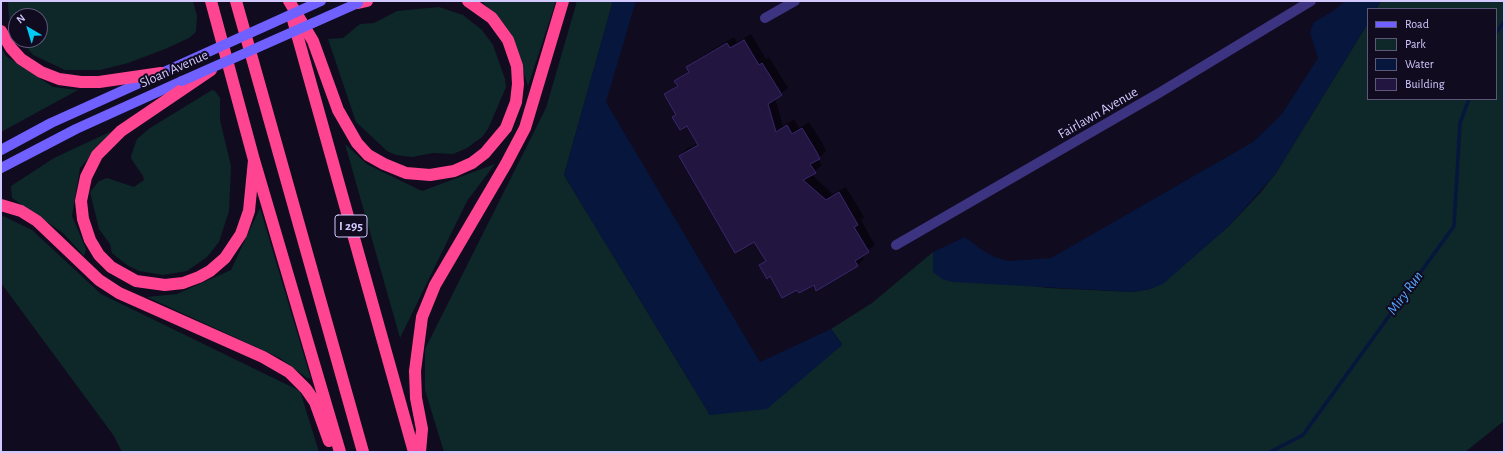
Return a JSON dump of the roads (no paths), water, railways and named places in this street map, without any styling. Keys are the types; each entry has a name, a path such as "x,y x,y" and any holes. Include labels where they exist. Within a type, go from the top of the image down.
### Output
{"highway":[{"path":"211,1 254,160 340,452"},
{"path":"236,1 363,452"},
{"path":"288,1 313,41 338,110 357,143 368,154 384,164 406,173 430,175 458,169 485,153 506,128 516,102 518,84 517,66 508,40 492,18 468,1"},
{"name":"I 295","path":"288,1 414,452"},
{"path":"420,452 422,430 416,398 415,372 417,344 423,312 435,285 506,164 525,128 563,1"},
{"path":"1,31 11,48 22,59 41,72 59,79 81,82 99,82 161,73"},
{"path":"219,65 184,85 121,131 102,149 89,169 84,184 82,197 83,219 90,240 103,259 126,276 136,281 154,285 183,283 199,278 210,271 230,252 242,230 249,211 254,160"},
{"path":"1,205 21,211 37,221 99,280 119,293 263,357 289,372 306,389 315,402 333,452"}],"main road":[{"name":"Sloan Avenue","path":"1,150 51,123 321,1"},
{"name":"Sloan Avenue","path":"219,65 362,2"},
{"name":"Sloan Avenue","path":"1,168 76,129 184,85"}],"street":[{"path":"765,18 795,1"},
{"name":"Fairlawn Avenue","path":"896,245 1159,93 1311,1"}],"water":[{"path":"613,1 636,1 606,102 760,362 831,329 842,345 767,409 710,415 564,175"},
{"path":"1345,1 1381,1 1377,8 1367,8 1367,25 1276,173 1229,226 1163,284 1150,289 1133,292 953,282 942,279 933,272 933,252 965,237 994,257 1009,261 1051,258 1253,142 1282,114 1318,58 1310,33 1314,22 1333,11"}],"waterway":[{"name":"Miry Run","path":"1497,32 1504,22"},
{"name":"Miry Run","path":"1270,452 1303,435 1454,226 1460,123 1469,100"}]}
